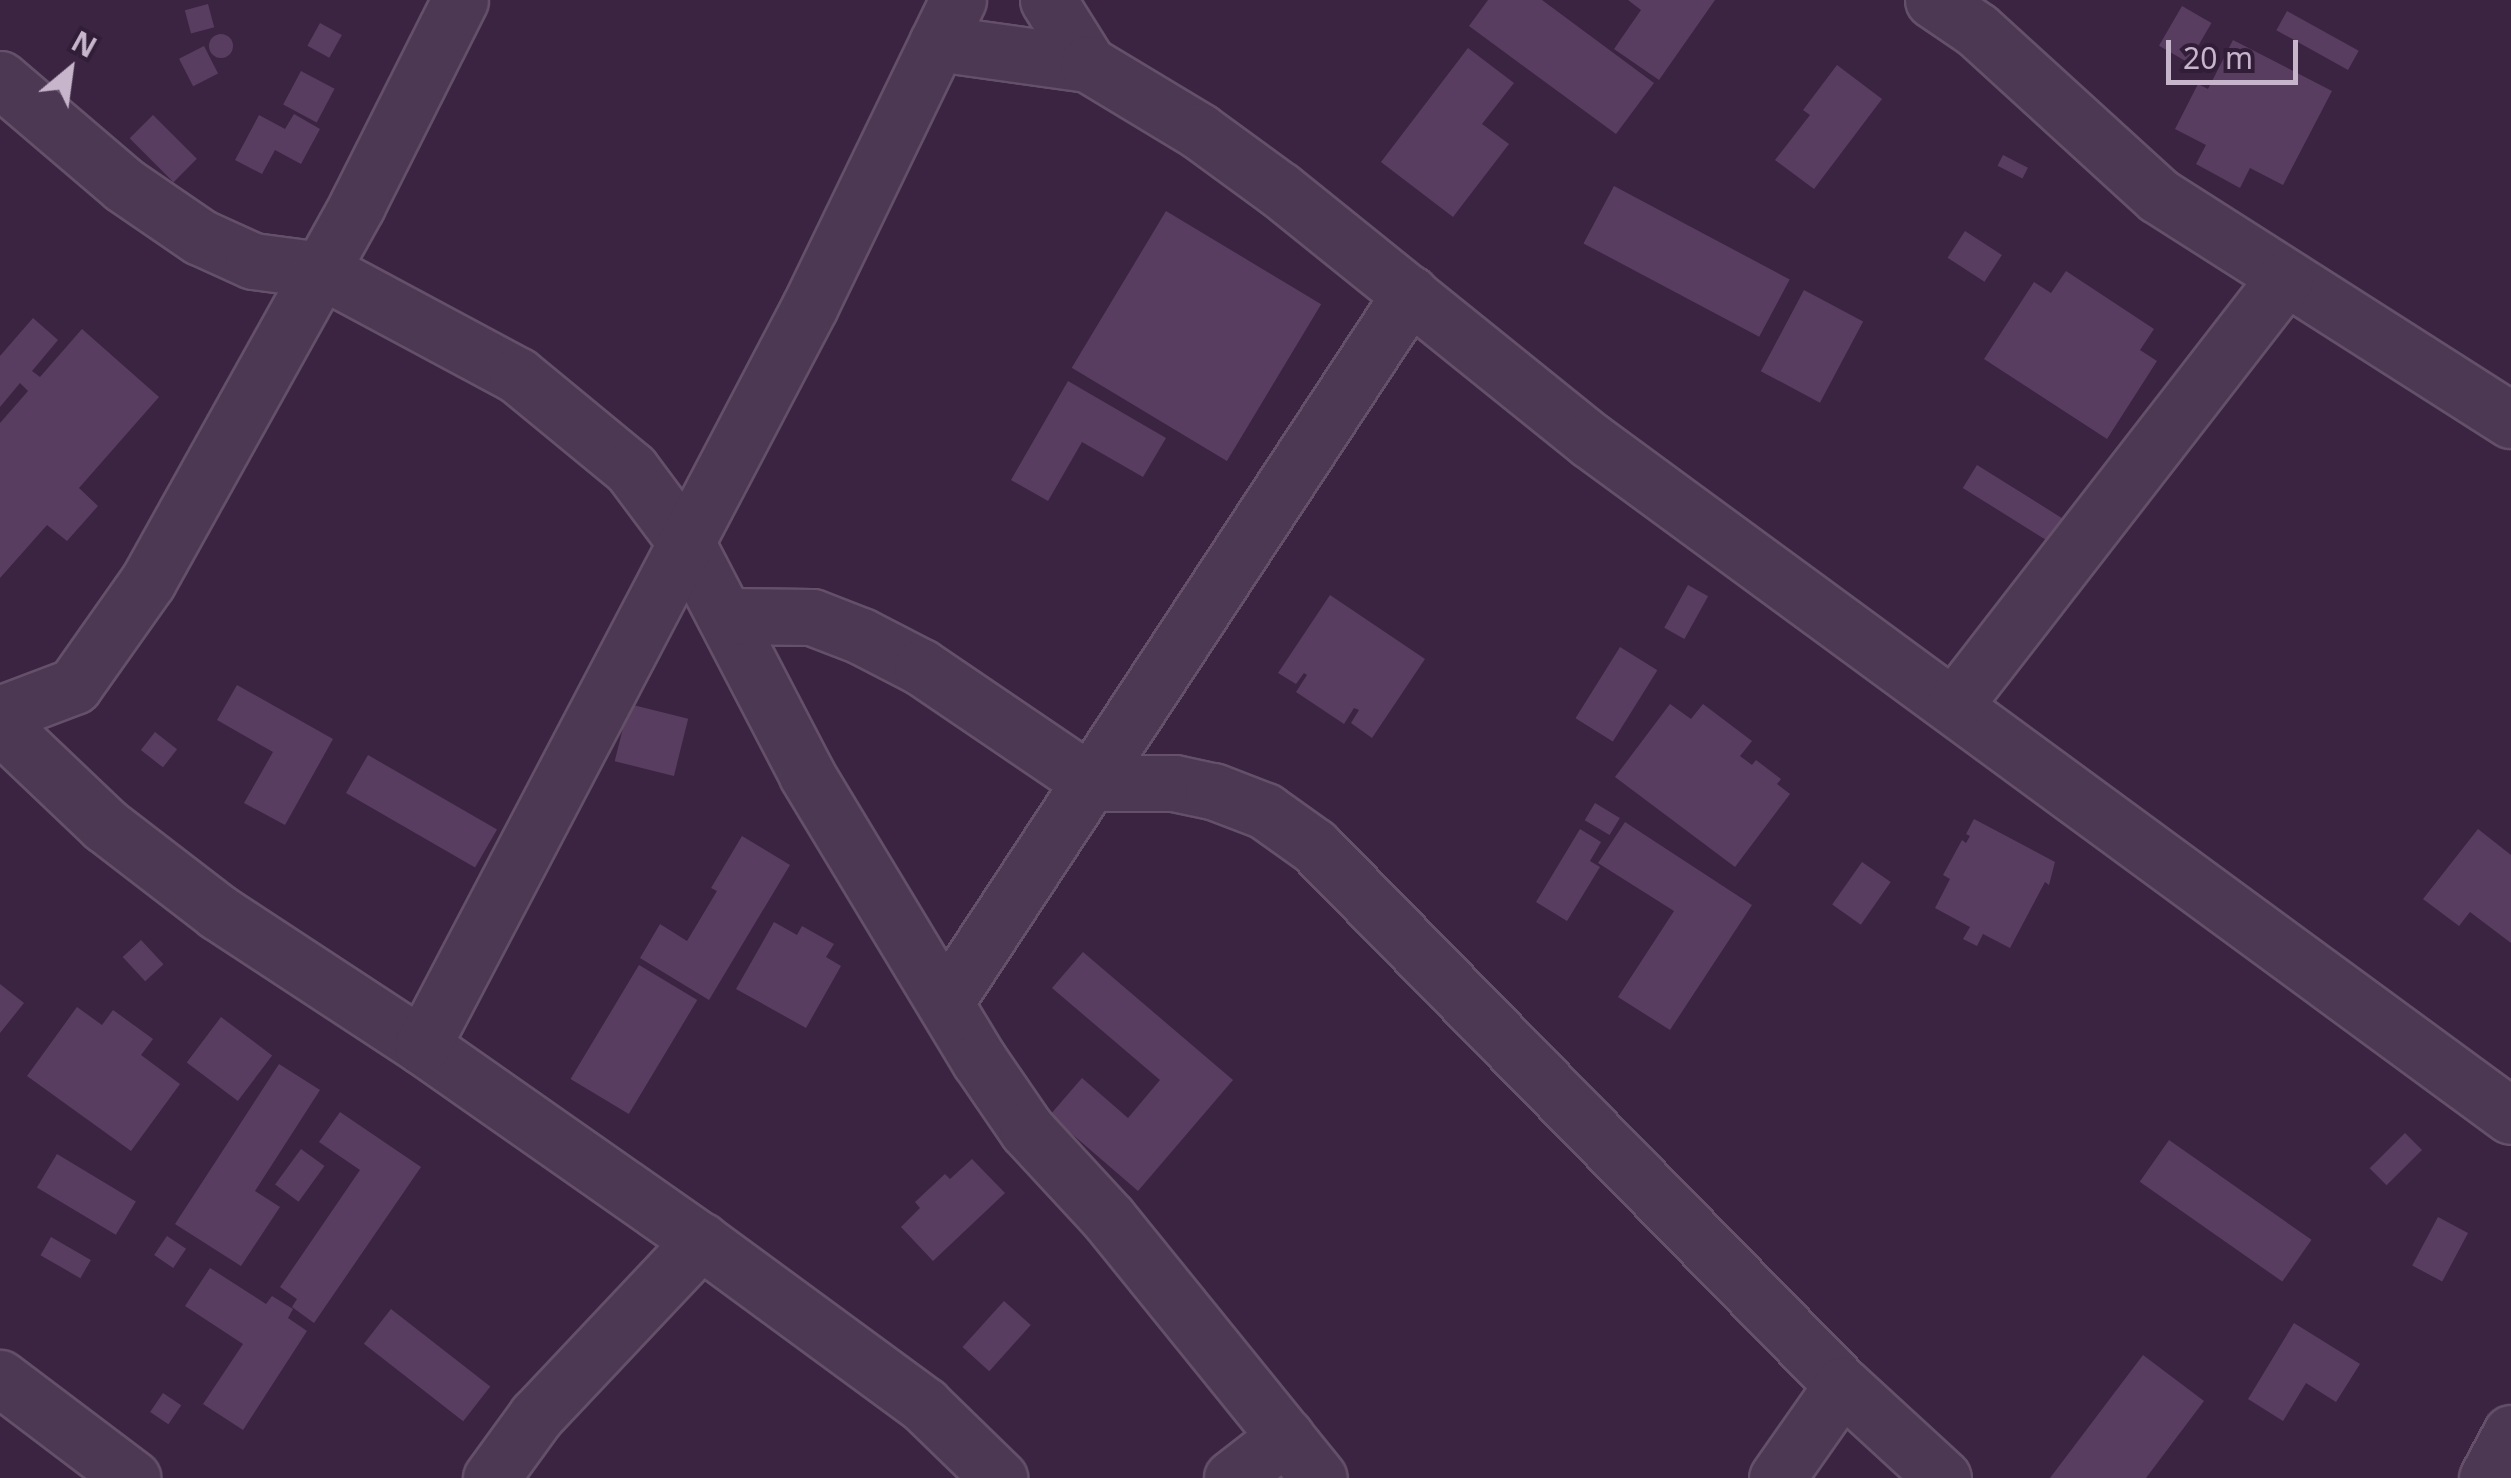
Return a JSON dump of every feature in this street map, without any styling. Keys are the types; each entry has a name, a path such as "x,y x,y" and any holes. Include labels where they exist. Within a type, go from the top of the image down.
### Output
{"street":[{"path":"0,714 74,686 165,553 322,270 460,0"},
{"path":"1048,0 1088,64"},
{"path":"1932,0 1987,15 2159,196 2511,420"},
{"path":"422,1046 810,306 948,21 1088,64 1212,141 1590,440 2511,1116"},
{"path":"0,79 124,184 200,237 254,261 322,270 516,376 632,469 687,544 807,775 979,1060 1027,1130 1109,1219 1319,1478"},
{"path":"1954,706 2285,278"},
{"path":"946,1001 1410,294"},
{"path":"725,616 812,617 862,636 921,667 1092,784 1174,784 1213,792 1266,812 1314,846 1842,1385 1943,1478"},
{"path":"0,725 106,825 218,912 422,1046 701,1242 924,1405 999,1478"},
{"path":"491,1478 548,1402 701,1242"},
{"path":"0,1378 132,1478"},
{"path":"1777,1478 1842,1385"},
{"path":"2486,1478 2511,1433"},
{"path":"1232,1478 1286,1436"}],"building":[{"path":"1488,0 1542,0 1654,83 1616,134 1469,26"},
{"path":"1628,0 1715,0 1659,80 1614,49 1641,10"},
{"path":"208,4 214,27 191,33 185,10"},
{"path":"2182,6 2211,23 2188,63 2159,46"},
{"path":"2287,11 2359,51 2348,70 2276,30"},
{"path":"320,23 342,35 329,58 307,46"},
{"path":"221,34 230,37 230,55 221,58 212,55 209,46 212,37"},
{"path":"2233,40 2332,91 2283,185 2250,168 2240,188 2196,164 2206,145 2175,129 2198,84 2208,89"},
{"path":"204,46 218,74 193,86 179,59"},
{"path":"1468,48 1514,83 1482,124 1509,144 1453,217 1381,162"},
{"path":"1837,65 1882,99 1814,189 1775,160 1810,115 1803,110"},
{"path":"301,71 335,89 317,122 283,105"},
{"path":"294,114 320,129 301,164 275,150 262,174 235,160 259,115 285,129"},
{"path":"153,115 197,159 174,182 130,138"},
{"path":"2003,155 2028,168 2023,178 1998,166"},
{"path":"1614,186 1790,279 1759,337 1583,243"},
{"path":"1166,211 1321,304 1227,461 1072,368"},
{"path":"1965,231 2002,255 1984,282 1948,258"},
{"path":"2066,271 2154,329 2140,350 2157,361 2107,439 1984,359 2034,282 2051,293"},
{"path":"1804,290 1863,321 1820,403 1761,371"},
{"path":"33,318 58,340 32,371 40,377 82,329 159,397 79,488 98,506 67,541 47,525 0,578 0,423 28,391 20,383 0,407 0,356"},
{"path":"1068,381 1166,438 1143,477 1082,442 1048,501 1011,480"},
{"path":"1977,465 2074,525 2059,548 1963,488"},
{"path":"1688,585 1708,596 1684,639 1664,628"},
{"path":"1330,595 1425,659 1372,738 1351,723 1359,710 1354,708 1344,724 1296,692 1307,675 1304,673 1296,684 1278,673"},
{"path":"1620,647 1657,670 1613,742 1575,718"},
{"path":"237,685 333,739 285,825 244,803 273,752 217,720"},
{"path":"629,704 688,719 674,776 615,761"},
{"path":"1670,704 1691,719 1703,704 1752,741 1740,756 1752,765 1756,760 1781,779 1777,784 1790,794 1735,867 1615,777"},
{"path":"155,732 177,749 163,767 141,750"},
{"path":"368,755 497,829 475,868 346,793"},
{"path":"1595,803 1620,818 1610,835 1585,820"},
{"path":"1974,819 2055,862 2049,885 2045,882 2010,948 1983,934 1977,946 1963,939 1970,927 1935,908 1950,879 1943,875 1962,840 1966,843 1970,836 1966,834"},
{"path":"1625,822 1752,905 1670,1030 1618,997 1674,911 1598,863"},
{"path":"1580,829 1601,842 1590,861 1600,867 1567,921 1536,902"},
{"path":"2478,829 2511,855 2511,943 2470,912 2459,926 2423,899"},
{"path":"742,836 790,865 709,1000 640,958 660,924 687,941 717,891 711,888"},
{"path":"1862,862 1891,882 1861,925 1832,905"},
{"path":"774,922 797,935 802,926 834,944 826,957 841,966 806,1028 736,989"},
{"path":"141,940 164,964 145,981 123,957"},
{"path":"1083,952 1233,1080 1138,1191 1050,1115 1082,1078 1128,1118 1160,1080 1052,988"},
{"path":"639,965 697,1000 629,1114 570,1079"},
{"path":"0,984 24,1003 0,1033"},
{"path":"77,1007 102,1025 113,1010 153,1039 141,1055 180,1084 131,1151 27,1076"},
{"path":"221,1017 272,1056 238,1101 187,1063"},
{"path":"279,1064 320,1090 255,1191 280,1207 241,1266 175,1224"},
{"path":"340,1112 421,1167 314,1323 292,1307 297,1299 280,1287 360,1170 319,1142"},
{"path":"2405,1133 2422,1150 2387,1185 2370,1168"},
{"path":"2169,1140 2312,1240 2282,1282 2140,1182"},
{"path":"301,1149 324,1166 299,1202 275,1185"},
{"path":"57,1154 136,1201 116,1235 37,1187"},
{"path":"972,1159 1005,1193 933,1261 901,1227 920,1208 915,1202 945,1174 950,1179"},
{"path":"2438,1217 2468,1233 2442,1282 2412,1266"},
{"path":"167,1236 186,1249 173,1268 154,1255"},
{"path":"51,1237 91,1260 80,1278 40,1255"},
{"path":"210,1268 266,1304 272,1296 293,1309 288,1318 307,1331 243,1430 203,1404 243,1344 185,1306"},
{"path":"1004,1301 1031,1325 989,1371 963,1347"},
{"path":"391,1309 490,1387 463,1421 364,1344"},
{"path":"2294,1323 2360,1364 2336,1402 2306,1383 2283,1421 2248,1399"},
{"path":"2143,1355 2204,1401 2146,1478 2050,1478"},
{"path":"163,1393 181,1405 168,1424 150,1412"}]}
